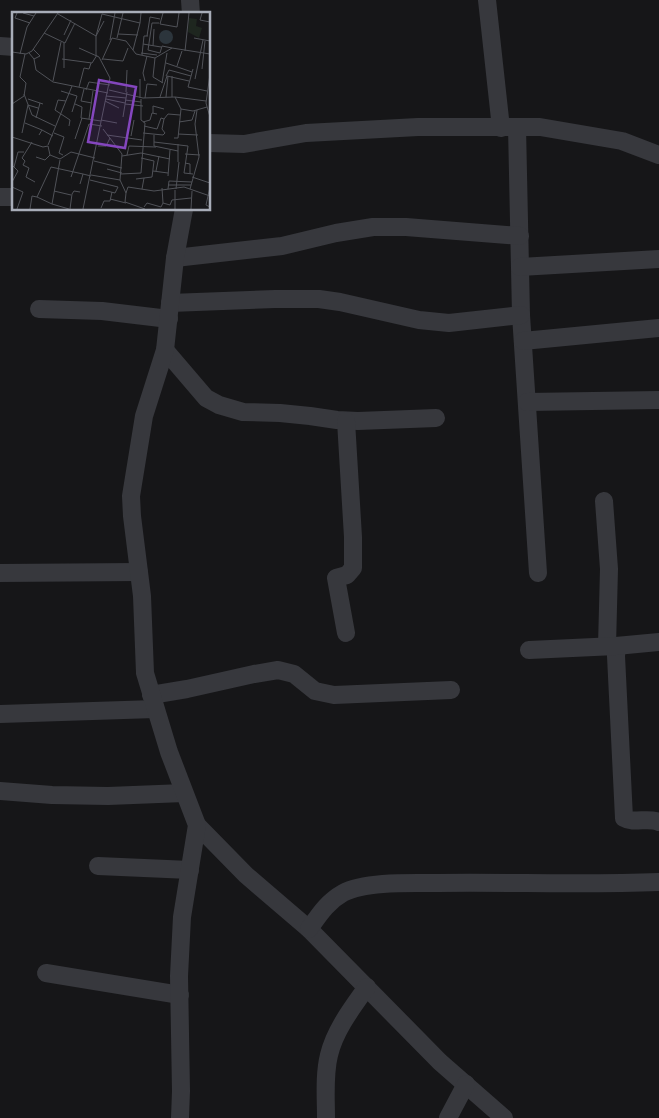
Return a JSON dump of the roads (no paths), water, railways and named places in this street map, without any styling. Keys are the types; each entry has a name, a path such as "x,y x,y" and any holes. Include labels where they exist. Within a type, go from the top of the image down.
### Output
{"street":[{"path":"487,0 509,127 520,236 521,315 538,573"},
{"path":"210,143 244,144 306,133 418,128 540,127 622,141 659,155"},
{"path":"184,210 175,258 165,350 144,416 132,496 132,516 142,596 145,673 168,752 197,826 246,875 309,929 440,1062 504,1118"},
{"path":"175,258 282,246 373,227 406,227 520,236"},
{"path":"520,266 659,259"},
{"path":"39,309 169,311 275,299 319,299 419,320 449,323 521,315"},
{"path":"523,341 659,328"},
{"path":"165,350 206,398 219,405 244,412 280,413 358,421 436,418"},
{"path":"527,402 659,400"},
{"path":"346,420 353,568 347,574 336,578 346,633"},
{"path":"604,501 612,646 616,656 624,818 629,821 653,819 659,822"},
{"path":"0,573 139,572"},
{"path":"528,650 659,642"},
{"path":"0,714 153,702 187,689 278,670 294,674 316,691 334,695 451,690"},
{"path":"0,791 52,795 108,796 184,793"},
{"path":"180,1118 179,976 182,917 197,826"},
{"path":"98,866 190,870"},
{"path":"309,929 325,906 344,893 366,886 472,882 625,884 659,882"},
{"path":"46,973 180,995"},
{"path":"326,1118 328,1056 343,1022 367,987"},
{"path":"448,1118 466,1084"}]}
